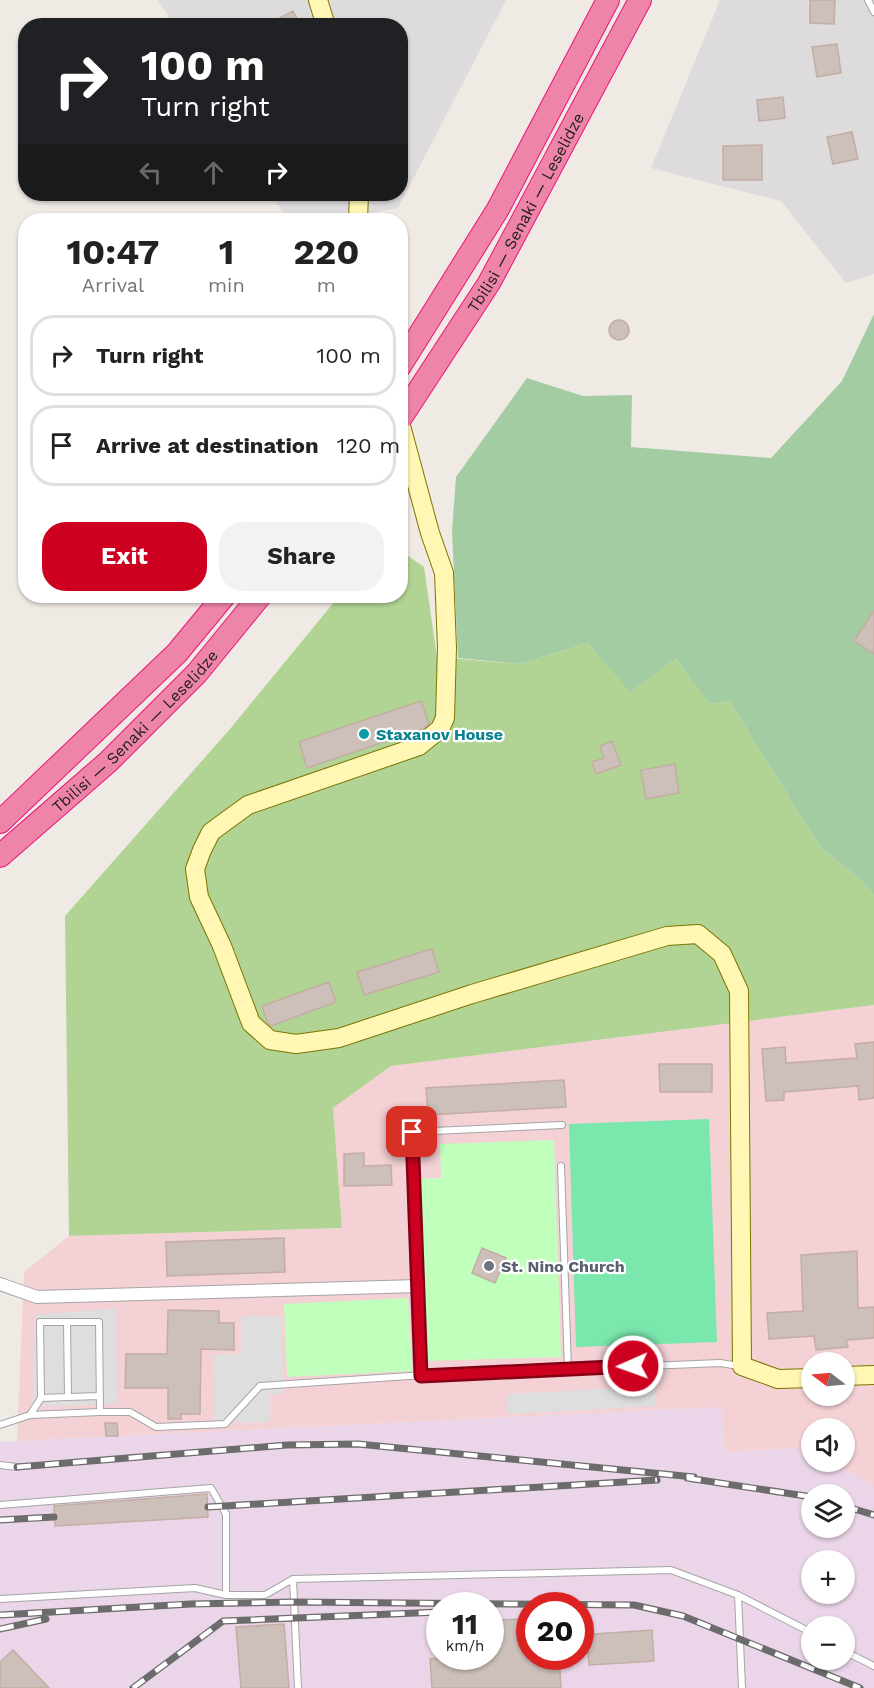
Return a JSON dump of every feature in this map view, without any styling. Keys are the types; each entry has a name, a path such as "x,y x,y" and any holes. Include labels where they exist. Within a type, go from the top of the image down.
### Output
{"highway":[{"name":"Tbilisi — Senaki — Leselidze","path":"408,353 498,209 608,0"},
{"name":"Tbilisi — Senaki — Leselidze","path":"408,408 494,274 640,0"},
{"name":"Tbilisi — Senaki — Leselidze","path":"0,822 177,653 219,603"},
{"name":"Tbilisi — Senaki — Leselidze","path":"0,856 124,746 197,673 254,603"}],"street":[{"path":"318,0 324,18"},
{"path":"408,450 430,533 444,573 447,648 445,718 440,729 419,746 248,805 211,832 195,869 200,897 222,946 251,1023 270,1040 296,1044 339,1038 472,994 667,936 698,934 722,954 739,991 742,1366 778,1379 801,1378"},
{"path":"0,1284 37,1297 418,1286"},
{"path":"855,1376 874,1375"}],"lane":[{"path":"868,0 874,12"},
{"path":"421,1376 412,1132 562,1125"},
{"path":"561,1166 568,1369"},
{"path":"30,1415 41,1398 40,1322 99,1322 100,1412"},
{"path":"67,1322 68,1397"},
{"path":"0,1425 30,1415 100,1412 130,1412 156,1427 225,1424 260,1386 568,1369 720,1363 742,1366"},
{"path":"41,1398 100,1396"},
{"path":"0,1465 17,1467"},
{"path":"0,1505 211,1488 226,1514 226,1595"},
{"path":"0,1599 195,1588 226,1595 265,1594 293,1579 671,1570 738,1595 801,1627"},
{"path":"293,1579 298,1688"},
{"path":"738,1595 742,1688"},
{"path":"855,1656 874,1666"}],"shaded area":[{"path":"158,0 506,0 408,189 408,18 170,18"},
{"path":"720,0 874,0 874,274 846,283 781,201 651,168"},
{"path":"276,201 402,201 398,208 371,213 283,213"},
{"path":"874,1005 874,1489 860,1477 848,1472 855,1472 855,1418 801,1418 801,1452 792,1448 725,1453 721,1407 17,1441 24,1272 69,1236 342,1228 333,1108 391,1066","holes":["441,1178 425,1361 420,1179"]},
{"path":"116,1308 117,1404 30,1407 33,1397 35,1315"},
{"path":"241,1316 282,1316 283,1394 270,1394 270,1422 214,1423 213,1355 242,1354"},
{"path":"655,1386 656,1406 508,1414 507,1394"},
{"path":"721,1407 725,1453 793,1448 801,1452 801,1472 848,1472 860,1477 874,1489 874,1688 0,1688 0,1442"}],"green space":[{"path":"874,314 874,895 861,880 820,847 729,701 709,704 676,658 630,692 588,643 519,664 458,658 452,531 456,477 527,378 583,396 632,395 631,447 771,458 842,381"},
{"path":"408,556 424,567 437,657 519,664 588,643 630,691 676,658 709,704 729,701 820,847 861,880 874,895 874,1005 391,1066 333,1108 342,1228 69,1236 65,916 230,729 333,603 408,603"},
{"path":"709,1119 717,1342 576,1347 569,1124"},
{"path":"554,1140 561,1357 425,1361 420,1179 441,1178 440,1144"},
{"path":"408,1298 412,1371 287,1377 284,1304"}],"building":[{"path":"810,0 835,0 834,24 810,23"},
{"path":"293,11 297,18 280,18"},
{"path":"837,44 841,73 817,77 812,47"},
{"path":"783,97 785,118 759,121 757,100"},
{"path":"852,132 858,159 833,164 827,137"},
{"path":"762,145 762,180 723,180 723,146"},
{"path":"619,320 626,323 629,330 626,337 619,340 612,337 609,330 612,323"},
{"path":"874,610 874,654 854,641"},
{"name":"Staxanov House","path":"421,701 429,724 422,729 307,768 299,742"},
{"path":"612,741 621,765 596,774 592,762 604,758 600,746"},
{"path":"675,764 679,793 646,799 641,770"},
{"path":"432,949 439,972 364,995 357,972"},
{"path":"329,982 336,1002 271,1026 267,1022 262,1006"},
{"path":"874,1042 874,1098 859,1100 858,1086 784,1092 784,1100 766,1101 762,1049 785,1047 786,1063 857,1058 855,1044"},
{"path":"659,1064 712,1064 712,1092 660,1092"},
{"path":"564,1080 566,1107 428,1115 426,1088"},
{"path":"364,1153 364,1166 391,1165 392,1185 344,1186 344,1154"},
{"path":"284,1238 285,1272 167,1276 166,1242"},
{"name":"St. Nino Church","path":"482,1248 506,1258 495,1283 472,1273"},
{"path":"857,1251 858,1308 874,1307 874,1338 846,1340 848,1347 816,1350 814,1336 769,1339 767,1313 803,1311 801,1255"},
{"path":"168,1310 219,1311 219,1323 234,1323 234,1350 201,1349 200,1414 181,1414 181,1419 168,1419 168,1388 125,1388 126,1354 167,1354"},
{"path":"105,1423 117,1423 118,1436 106,1436"},
{"path":"207,1494 208,1517 55,1526 54,1506"},
{"path":"516,1619 516,1670 560,1670 561,1688 432,1688 431,1670 504,1670 504,1620"},
{"path":"284,1624 289,1688 241,1688 236,1627"},
{"path":"652,1630 654,1661 594,1665 594,1634"},
{"path":"13,1650 49,1688 0,1688 0,1662"}],"railway":[{"path":"17,1467 287,1445 358,1444 694,1477"},
{"path":"687,1478 801,1495"},
{"path":"208,1507 657,1480"},
{"path":"855,1509 874,1515"},
{"path":"0,1520 54,1517"},
{"path":"0,1615 191,1604 294,1602 634,1605 683,1616 860,1688"},
{"path":"133,1688 223,1621 426,1613"},
{"path":"0,1629 46,1619"}],"place":[{"name":"Staxanov House","path":"364,734"},
{"name":"St. Nino Church","path":"489,1266"}],"route":[{"path":"412,1132 421,1376 633,1366"}]}
